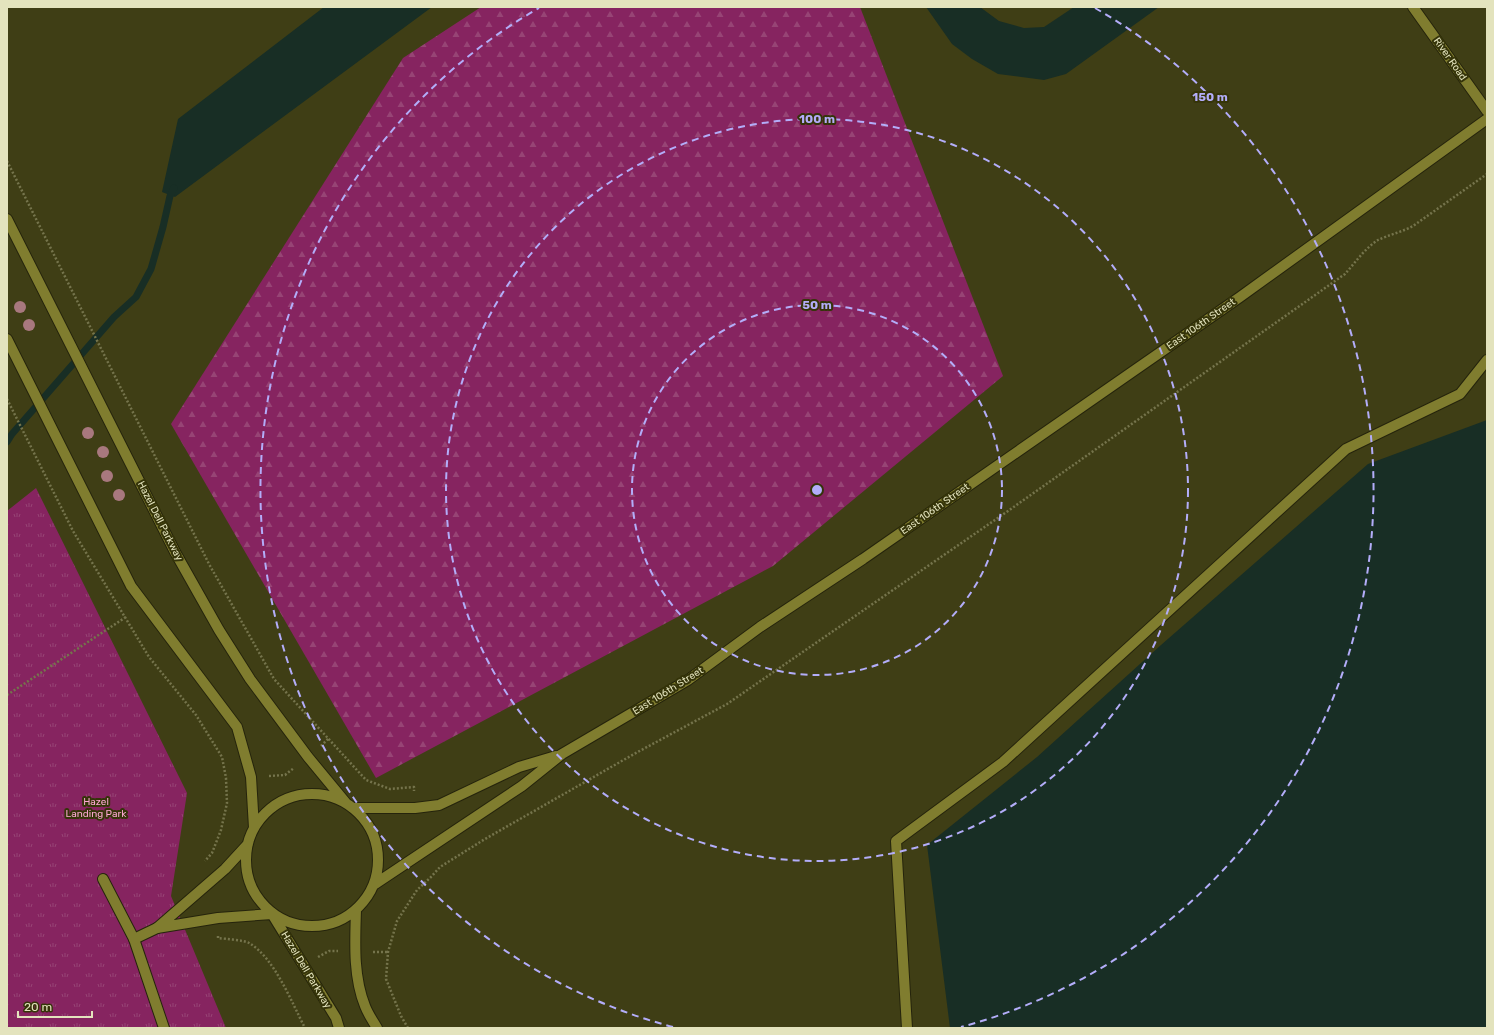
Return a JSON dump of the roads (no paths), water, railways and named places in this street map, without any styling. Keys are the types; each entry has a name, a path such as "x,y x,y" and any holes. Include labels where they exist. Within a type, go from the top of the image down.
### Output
{"street":[{"name":"River Road","path":"1413,7 1487,111"},
{"name":"East 106th Street","path":"374,884 522,786 562,754 688,680 760,627 863,559 1240,297 1487,119"},
{"name":"Hazel Dell Parkway","path":"7,219 174,552 219,630 250,679 308,757 350,805"},
{"path":"7,339 131,586 237,727 251,777 254,828"},
{"path":"907,1028 896,840 1003,762 1346,449 1460,394 1487,360"},
{"path":"350,805 415,808 439,805 519,767 562,754"},
{"path":"317,794 332,796 350,805 365,820 375,840 378,851 378,868 370,894 356,910 337,922 315,927 292,924 272,914 259,900 252,888 247,874 245,860 248,844 254,828 262,816 287,798 302,795 317,794"},
{"path":"134,940 157,928 225,869 248,844"},
{"path":"103,879 134,940 164,1028"},
{"path":"356,910 355,951 357,975 365,1006 377,1028"},
{"path":"157,928 218,918 272,914"},
{"name":"Hazel Dell Parkway","path":"272,914 336,1018 339,1028"}],"waterway":[{"path":"7,442 12,434 114,317 136,297 151,269 170,196 174,188"}],"park label":[{"name":"Hazel Landing Park","path":"96,808"}]}
